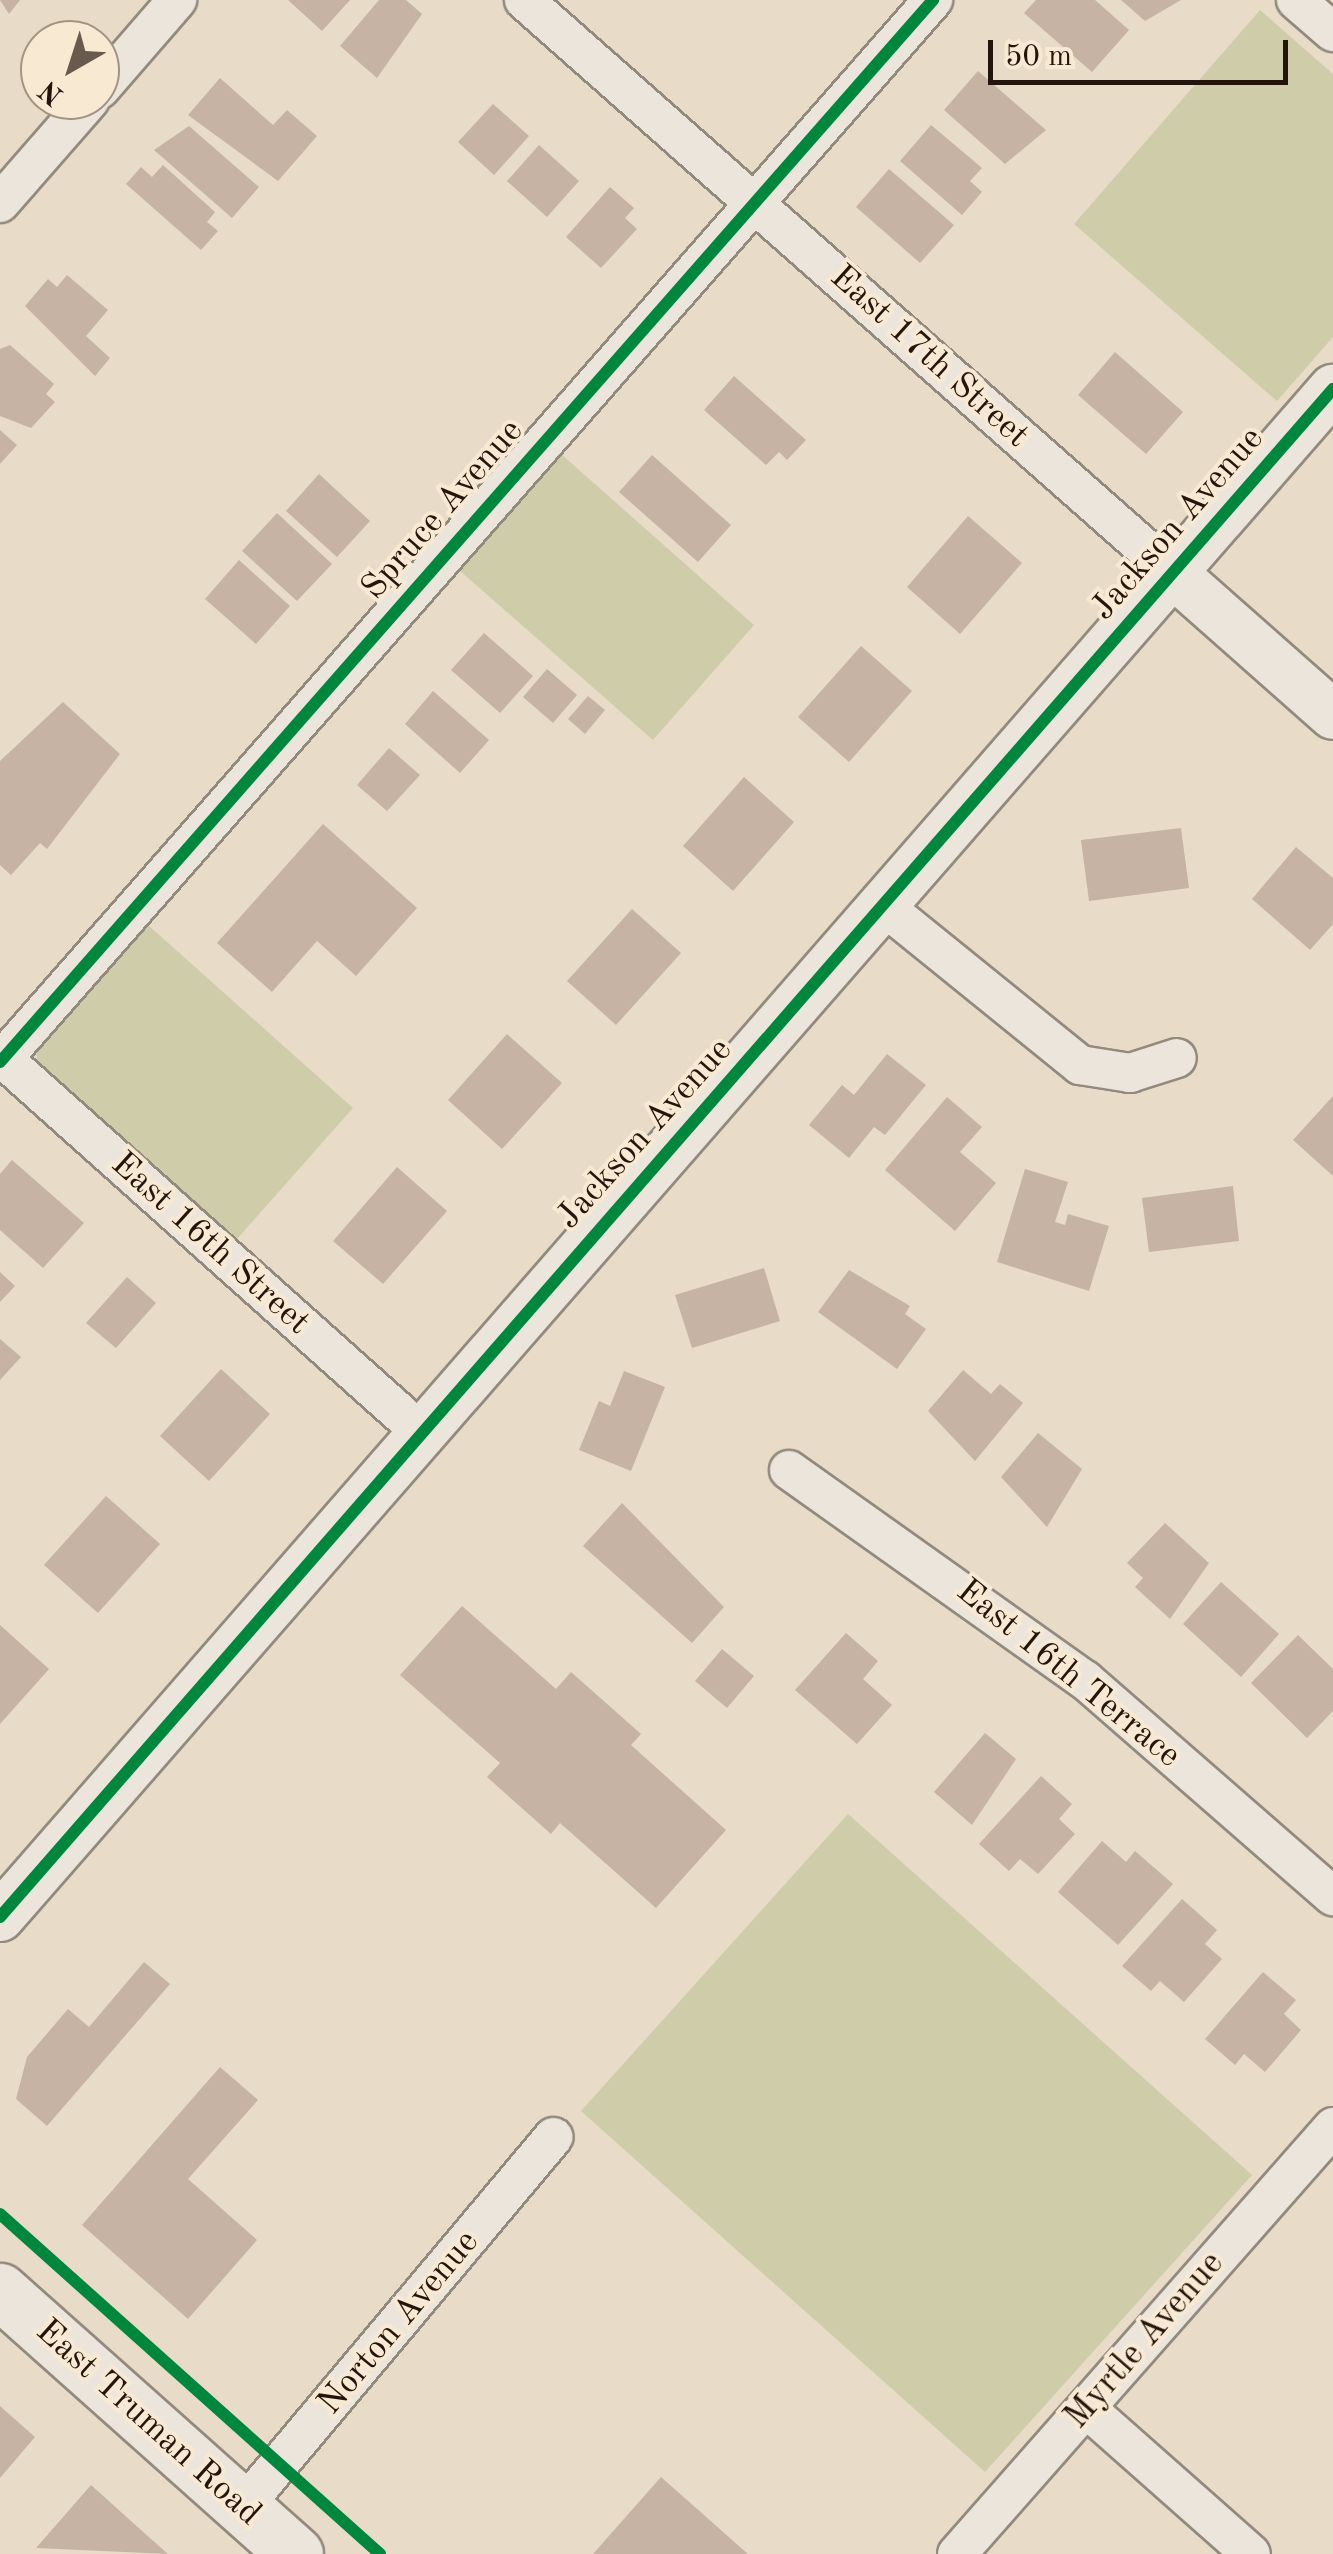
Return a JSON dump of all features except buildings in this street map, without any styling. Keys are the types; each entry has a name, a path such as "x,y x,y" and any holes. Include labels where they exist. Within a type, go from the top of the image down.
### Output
{"main road":[{"name":"East Truman Road","path":"0,2291 295,2554"}],"street":[{"path":"120,66 178,0"},
{"name":"East 17th Street","path":"524,0 1333,715"},
{"name":"Spruce Avenue","path":"1,1059 752,201 933,0"},
{"path":"1296,0 1333,32"},
{"path":"0,203 73,120"},
{"name":"Jackson Avenue","path":"0,1917 421,1432 886,908 1333,388"},
{"path":"886,908 1080,1064 1130,1072 1177,1058"},
{"name":"East 16th Street","path":"1,1059 421,1432"},
{"name":"East 16th Terrace","path":"789,1470 1085,1680 1333,1896"},
{"name":"Myrtle Avenue","path":"957,2554 1333,2127"},
{"name":"Norton Avenue","path":"242,2507 553,2138"},
{"path":"1086,2408 1251,2554"}],"shaded area":[{"path":"1260,10 1333,74 1333,337 1277,401 1074,224"},
{"path":"561,454 754,625 653,740 459,570"},
{"path":"148,925 353,1108 237,1239 38,1063 36,1052"},
{"path":"848,1814 1252,2175 985,2472 581,2111"}],"cycle path":[{"path":"0,1062 933,0"},
{"path":"0,1917 1333,389"},
{"path":"0,2214 380,2554"}]}
